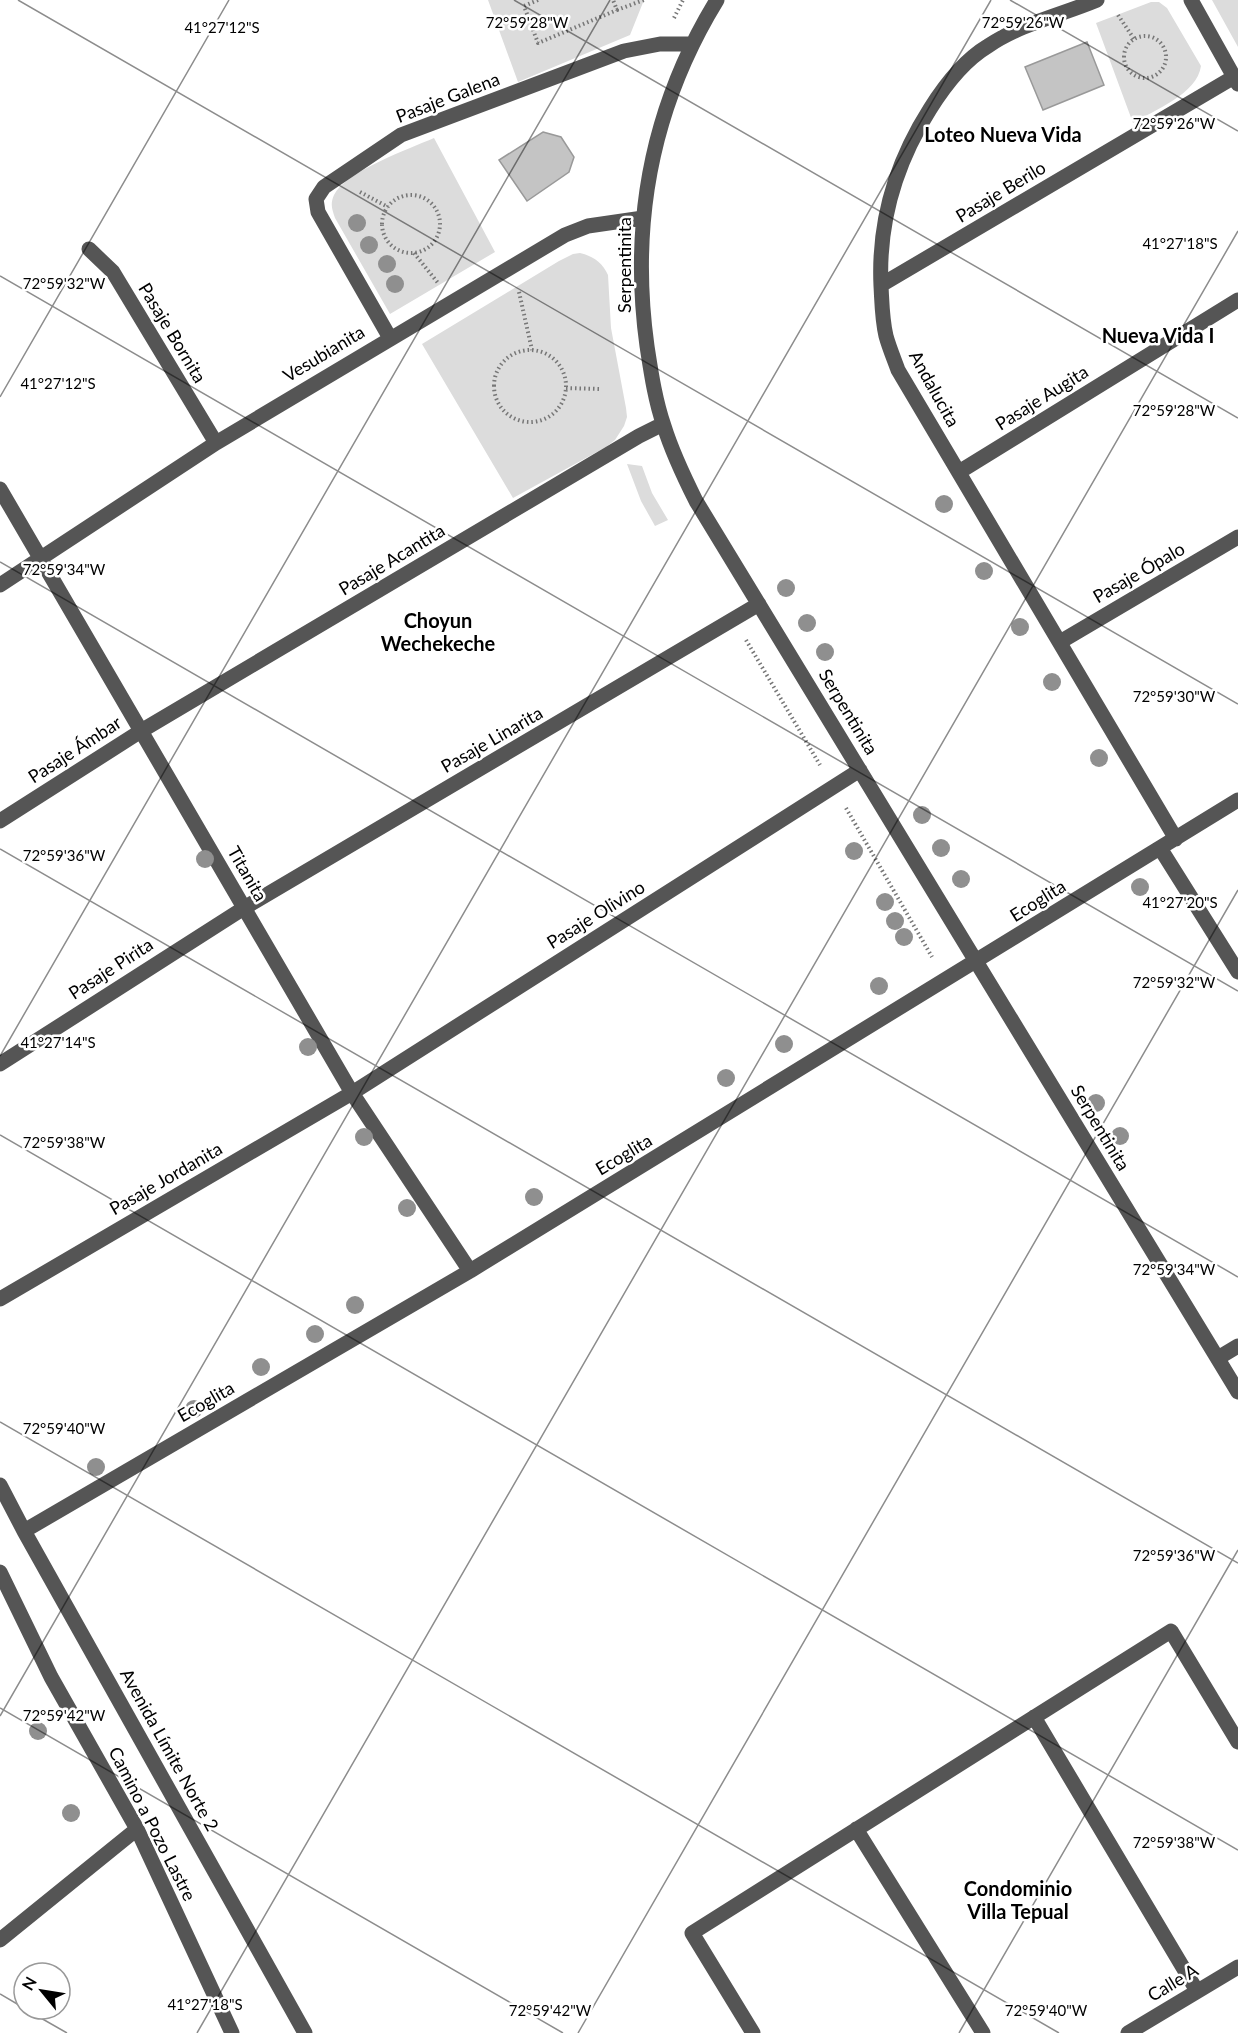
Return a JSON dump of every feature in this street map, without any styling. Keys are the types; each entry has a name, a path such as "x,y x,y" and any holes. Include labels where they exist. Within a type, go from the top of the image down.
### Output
{"street":[{"name":"Serpentinita","path":"717,0 692,44 663,119 654,150 643,218 641,280 645,325 650,366 663,424 696,501 1238,1392"},
{"name":"Andalucita","path":"1097,0 1002,37 971,59 948,83 921,123 896,176 882,233 880,259 882,310 886,336 898,370 1176,839"},
{"path":"1191,0 1236,80"},
{"name":"Pasaje Galena","path":"390,338 318,212 316,199 324,187 401,135 624,51 660,44 692,44"},
{"name":"Pasaje Berilo","path":"881,285 1236,80"},
{"name":"Vesubianita","path":"0,585 216,443 576,229 643,218"},
{"name":"Pasaje Bornita","path":"89,249 113,272 216,443"},
{"name":"Pasaje Augita","path":"959,472 1238,300"},
{"name":"Pasaje Acantita","path":"141,731 639,436 663,424"},
{"name":"Titanita","path":"0,489 352,1093 470,1271"},
{"name":"Pasaje Ópalo","path":"1060,642 1238,537"},
{"name":"Pasaje Linarita","path":"244,908 759,604"},
{"name":"Pasaje Ámbar","path":"0,821 141,731"},
{"name":"Pasaje Olivino","path":"352,1093 860,770"},
{"name":"Ecoglita","path":"24,1532 470,1271 1238,800"},
{"path":"1160,848 1238,972"},
{"name":"Pasaje Pirita","path":"0,1064 244,908"},
{"name":"Pasaje Jordanita","path":"0,1299 352,1093"},
{"path":"1218,1358 1238,1346"},
{"name":"Avenida Límite Norte 2","path":"0,1485 24,1532 305,2033"},
{"name":"Camino a Pozo Lastre","path":"0,1572 51,1677 137,1829 232,2033"},
{"path":"753,2033 692,1933 1171,1631 1238,1742"},
{"path":"1034,1717 1197,1991"},
{"path":"0,1940 137,1829"},
{"path":"856,1829 983,2033"},
{"name":"Calle A","path":"1128,2033 1238,1967"}],"path":[{"path":"538,0 524,6 538,43 644,0"},
{"path":"613,0 617,10"},
{"path":"1115,10 1134,39"},
{"path":"1143,36 1152,37 1164,48 1165,64 1155,76 1138,77 1126,67 1125,51 1134,39 1143,36"},
{"path":"403,196 422,197 430,202 440,219 440,228 430,245 414,253 404,253 395,249 388,243 381,225 388,207 394,200 403,196"},
{"path":"414,253 452,301"},
{"path":"513,265 532,350"},
{"path":"532,350 547,354 559,365 566,388 561,404 549,416 534,422 517,420 503,410 498,403 494,387 498,371 508,358 523,351 532,350"},
{"path":"566,388 600,389"}],"shaded area":[{"path":"488,0 644,0 630,35 518,82"},
{"path":"1212,0 1238,0 1238,47"},
{"path":"1151,2 1159,2 1167,8 1201,66 1198,76 1184,93 1133,123 1096,23"},
{"path":"434,138 495,252 390,314 335,218 332,207 333,198 341,186 364,169"},
{"path":"580,253 597,261 608,275 611,328 627,417 615,440 606,447 513,498 422,344 559,261"},
{"path":"627,464 642,466 652,493 668,520 655,526 641,501"}],"building":[{"path":"1087,42 1104,85 1043,110 1025,67"},
{"path":"543,132 561,137 574,157 569,172 527,201 499,160"}],"district":[{"name":"Loteo Nueva Vida","path":"1003,135"},
{"name":"Nueva Vida I","path":"1158,336"},
{"name":"Choyun Wechekeche","path":"438,632"},
{"name":"Condominio Villa Tepual","path":"1018,1900"}]}
